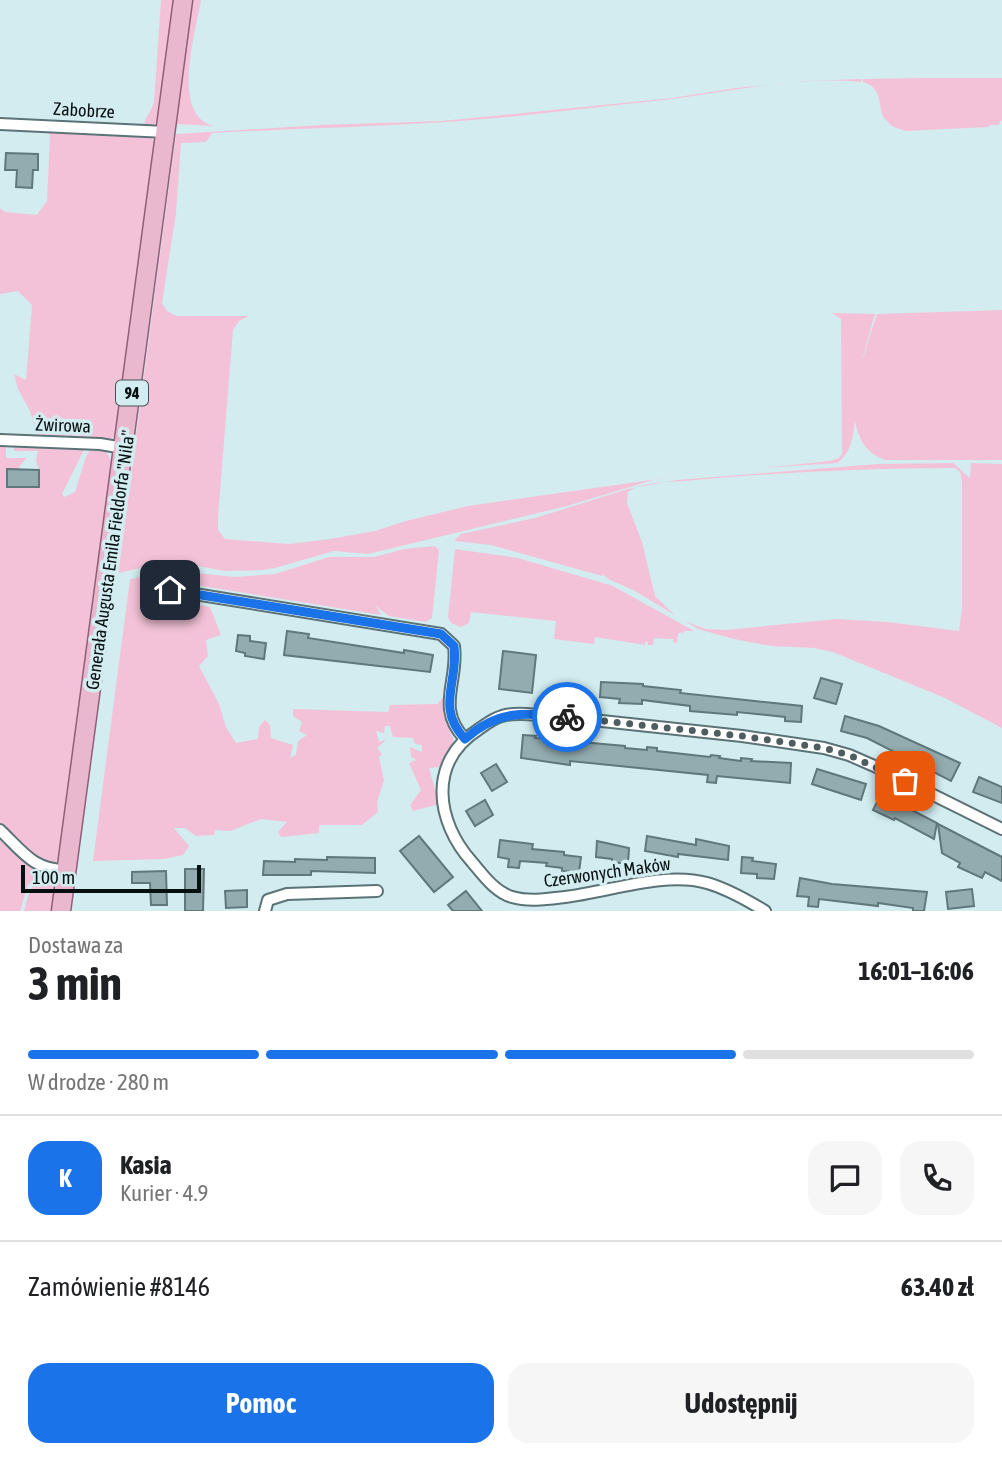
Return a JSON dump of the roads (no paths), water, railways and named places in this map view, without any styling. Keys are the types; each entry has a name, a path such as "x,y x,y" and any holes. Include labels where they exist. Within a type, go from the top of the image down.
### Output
{"main road":[{"name":"Generała Augusta Emila Fieldorfa \"Nila\"","path":"61,911 183,0"}],"street":[{"name":"Zabobrze","path":"0,124 166,132"},
{"name":"Żwirowa","path":"0,440 100,444 124,448"},
{"path":"170,590 441,634 454,646 449,710 455,727 465,739"},
{"name":"Czerwonych Maków","path":"765,911 734,894 706,883 687,880 665,880 565,897 533,900 511,897 495,887 458,847 446,819 443,809 443,782 452,757 465,739 493,720 514,713 808,745 849,755 1002,830"},
{"path":"0,830 36,864 49,869 67,870"},
{"path":"265,911 268,901 287,894 377,891"}]}
